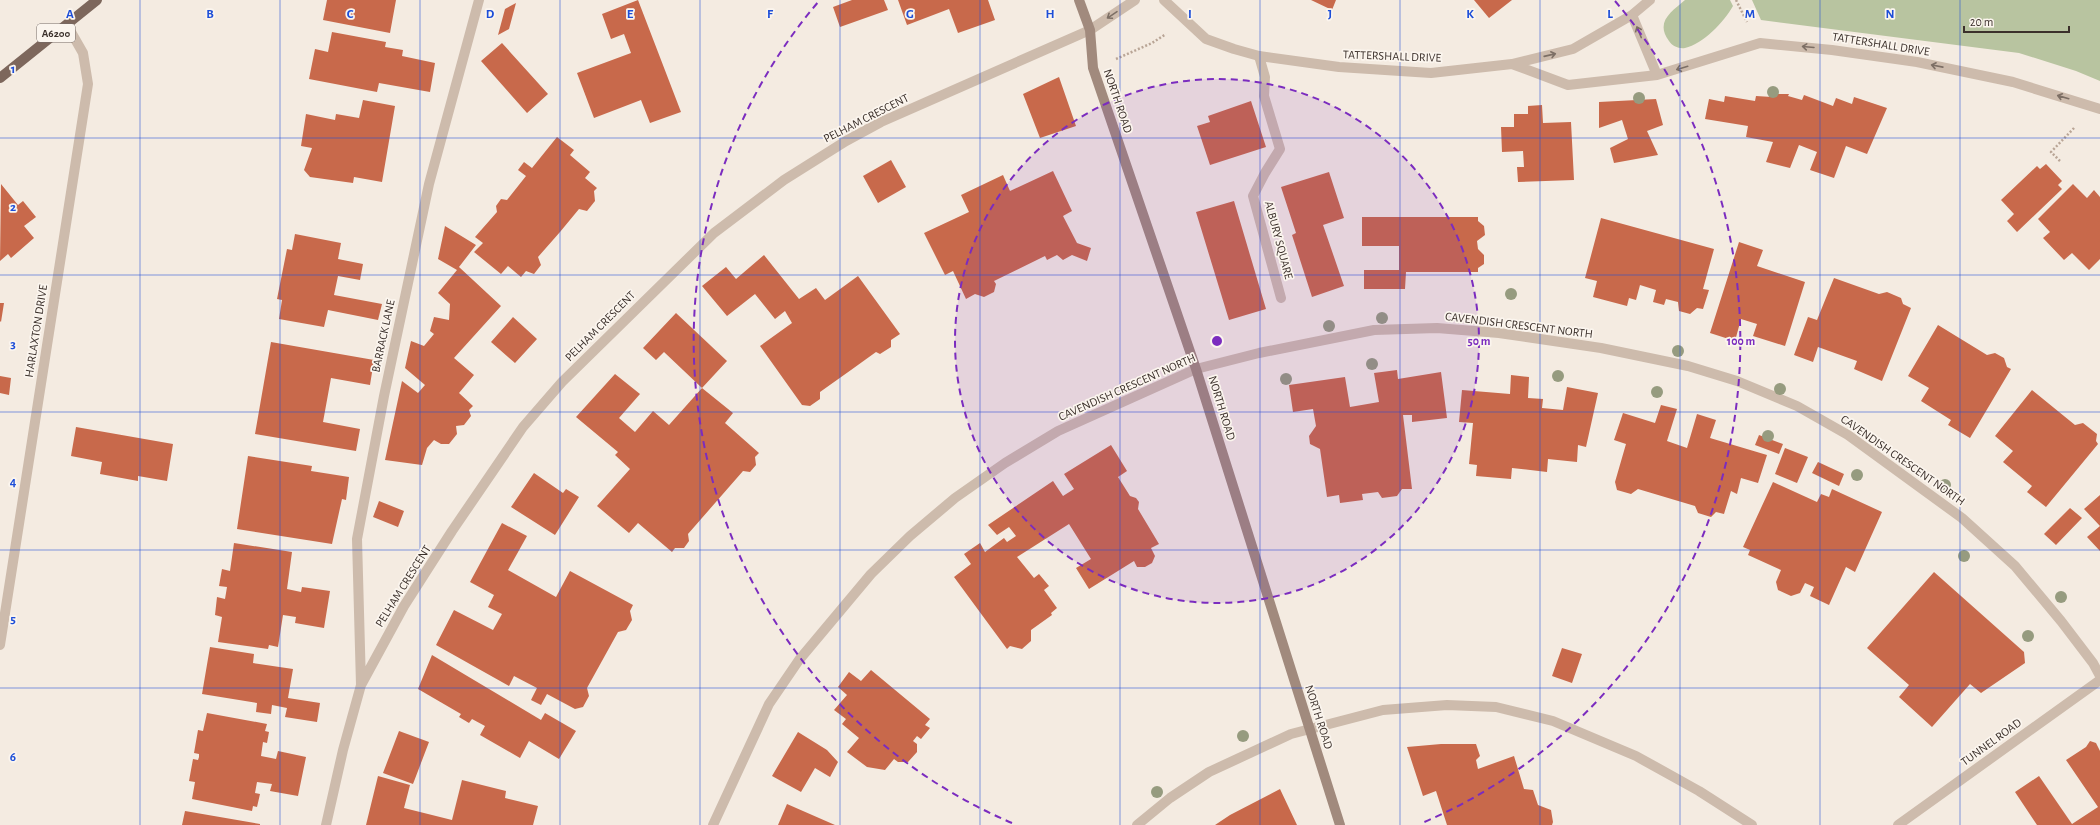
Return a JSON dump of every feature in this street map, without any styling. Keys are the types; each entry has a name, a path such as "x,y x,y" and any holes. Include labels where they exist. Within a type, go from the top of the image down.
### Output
{"main road":[{"name":"A6200","path":"0,78 98,0"}],"street":[{"name":"BARRACK LANE","path":"361,685 357,539 384,396 429,184 479,0"},
{"name":"NORTH ROAD","path":"1079,0 1090,30 1093,68 1196,369 1309,731 1340,825"},
{"path":"1090,30 1135,0"},
{"name":"TATTERSHALL DRIVE","path":"1164,0 1206,39 1259,56 1339,67 1431,73 1512,64 1568,85 1657,76 1760,43 1832,50 1917,62 2013,82 2097,107"},
{"path":"1512,64 1573,49 1632,15 1650,0"},
{"path":"1632,15 1657,76"},
{"name":"HARLAXTON DRIVE","path":"0,645 88,84 83,53 67,25"},
{"name":"PELHAM CRESCENT","path":"326,825 343,750 361,685 404,606 524,427 562,382 714,233 784,180 846,141 881,122 1090,30"},
{"name":"ALBURY SQUARE","path":"1259,56 1265,78 1264,96 1280,149 1253,196 1281,298"},
{"name":"CAVENDISH CRESCENT NORTH","path":"713,825 769,704 799,660 871,574 910,536 955,498 1005,463 1058,432 1108,407 1196,369 1259,353 1374,330 1437,328 1499,333 1601,348 1688,366 1737,382 1797,406 1848,435 1962,518 2015,566 2061,621 2093,663 2100,676"},
{"name":"TUNNEL ROAD","path":"1898,825 2100,680"},
{"path":"1137,825 1170,798 1209,772 1291,734 1309,731 1330,723 1383,710 1447,705 1496,708 1553,721 1636,756 1699,791 1752,825"}],"path":[{"path":"1127,54 1152,44"},
{"path":"2060,161 2051,152 2097,107"}],"green space":[{"path":"1685,0 1730,0 1733,6 1719,25 1706,37 1692,46 1678,48 1670,43 1665,34 1664,23 1670,13"},
{"path":"1752,0 2100,0 2100,81 2076,71 2019,53 1761,20"}],"building":[{"path":"327,0 396,0 390,33 323,20"},
{"path":"638,0 681,112 650,123 641,100 594,118 577,73 631,53 624,34 611,39 602,14"},
{"path":"852,0 884,0 888,10 840,27 833,7"},
{"path":"898,0 988,0 995,20 958,33 949,9 907,25"},
{"path":"1311,0 1336,0 1332,10"},
{"path":"1474,0 1512,0 1489,18"},
{"path":"516,3 509,29 498,35 505,9"},
{"path":"332,32 386,42 385,47 403,50 402,56 435,63 430,92 379,83 377,92 309,79 315,49 328,52"},
{"path":"502,43 548,94 527,113 481,61"},
{"path":"1059,77 1076,126 1040,138 1023,94"},
{"path":"1772,94 1789,94 1788,96 1802,100 1804,95 1833,106 1836,98 1852,104 1854,97 1887,108 1867,154 1846,146 1834,178 1810,170 1817,152 1799,145 1790,168 1766,162 1773,142 1746,137 1748,126 1705,119 1709,99 1724,102 1725,96 1755,101 1756,96 1772,97"},
{"path":"1656,99 1663,125 1647,131 1658,155 1614,163 1610,148 1628,139 1622,120 1599,128 1599,102"},
{"path":"363,100 395,106 382,182 354,177 353,183 310,177 304,170 312,148 301,146 306,114 335,120 336,114 359,118"},
{"path":"1251,101 1266,147 1210,165 1197,126 1210,122 1208,116"},
{"path":"1542,105 1543,123 1571,122 1574,180 1518,182 1517,167 1524,167 1523,151 1502,152 1501,127 1514,127 1514,114 1528,114 1528,106"},
{"path":"557,137 574,150 570,155 590,172 585,178 597,188 594,191 595,201 587,211 579,209 538,257 541,265 534,274 526,271 521,277 508,266 501,274 474,252 483,243 475,237 497,212 496,206 501,199 507,200 526,176 518,170 524,162 532,168"},
{"path":"891,160 906,187 878,203 863,176"},
{"path":"2046,164 2062,181 2058,185 2062,189 2017,232 2007,221 2014,214 2001,200 2037,166 2040,169"},
{"path":"1053,171 1072,211 1063,216 1077,243 1091,248 1087,261 1072,255 1063,260 1057,255 1047,260 1045,256 994,281 996,284 994,292 984,297 975,294 966,299 953,271 945,275 924,233 969,212 961,195 1003,175 1010,191"},
{"path":"1329,172 1344,218 1323,225 1344,286 1312,297 1292,235 1296,233 1281,187"},
{"path":"1,184 18,205 23,201 36,217 24,226 34,238 11,258 8,254 0,261"},
{"path":"2073,184 2087,198 2094,190 2100,197 2100,259 2089,270 2072,253 2064,260 2043,238 2050,232 2038,219"},
{"path":"1234,201 1266,309 1229,320 1196,212"},
{"path":"1362,217 1478,217 1478,221 1484,226 1485,235 1477,241 1478,249 1484,255 1484,264 1478,268 1478,272 1406,272 1405,289 1364,289 1364,270 1399,270 1399,246 1362,246"},
{"path":"1601,218 1714,249 1703,289 1709,290 1703,309 1697,308 1690,314 1679,311 1678,302 1666,299 1664,305 1653,302 1656,290 1640,285 1636,300 1629,298 1627,306 1593,297 1597,281 1585,278"},
{"path":"445,226 476,245 459,267 501,306 454,358 474,375 459,393 473,406 469,410 471,416 464,425 456,426 457,434 449,444 441,444 434,440 427,448 422,465 385,460 402,381 418,393 425,385 405,368 411,341 424,346 434,334 430,331 434,317 449,320 450,304 438,293 457,270 438,259"},
{"path":"295,234 341,243 338,259 363,264 360,280 338,276 334,295 382,304 378,320 328,310 324,327 279,319 282,300 277,299 287,249 292,250"},
{"path":"1739,242 1763,250 1757,266 1805,282 1785,346 1753,336 1757,324 1741,319 1735,341 1710,333"},
{"path":"764,255 799,299 816,288 825,300 858,276 900,334 891,340 891,347 880,354 876,352 820,392 820,399 810,406 802,405 760,346 792,323 785,311 775,319 755,294 727,316 702,286 726,267 736,279"},
{"path":"1834,278 1879,294 1887,292 1901,298 1903,304 1911,308 1882,381 1854,369 1857,361 1818,347 1813,362 1794,355 1808,317 1817,320"},
{"path":"0,303 4,303 1,322 0,321"},
{"path":"676,313 727,361 702,388 664,352 656,360 643,348"},
{"path":"513,317 537,339 515,363 491,342"},
{"path":"1938,325 1987,355 1995,353 2004,358 2007,367 2011,369 1970,438 1948,425 1951,420 1921,401 1929,388 1908,376"},
{"path":"271,342 374,360 370,385 331,378 323,422 360,429 356,451 255,434"},
{"path":"1397,370 1398,379 1441,372 1447,418 1412,422 1412,415 1403,415 1412,489 1402,489 1397,496 1382,498 1378,492 1362,494 1363,500 1340,503 1339,495 1327,497 1320,449 1310,444 1309,436 1316,426 1313,409 1293,412 1289,385 1345,377 1350,407 1379,402 1374,373"},
{"path":"615,374 640,394 619,418 635,432 653,411 669,425 702,388 733,413 725,423 759,453 755,457 756,465 750,472 743,471 688,534 689,541 684,548 675,548 672,552 638,523 629,533 597,506 630,469 615,455 618,452 576,417"},
{"path":"1511,375 1529,377 1528,398 1543,399 1542,408 1563,410 1567,387 1598,393 1586,447 1578,445 1577,462 1548,459 1547,472 1512,468 1511,479 1476,476 1477,465 1469,464 1473,423 1459,422 1462,390 1510,394"},
{"path":"0,376 11,378 9,395 0,393"},
{"path":"2032,390 2075,425 2083,423 2097,434 2096,441 2098,444 2046,507 2027,492 2032,486 2003,462 2013,451 1995,436"},
{"path":"1661,405 1677,409 1667,441 1687,448 1697,414 1716,420 1710,438 1767,455 1758,483 1741,478 1737,494 1731,491 1724,514 1716,512 1711,517 1698,513 1695,506 1638,489 1631,494 1617,490 1615,482 1626,444 1614,440 1623,413 1655,423"},
{"path":"76,427 173,444 167,481 138,476 138,481 100,474 102,462 71,456"},
{"path":"1759,435 1783,444 1779,454 1755,445"},
{"path":"1111,445 1127,471 1118,477 1130,496 1136,498 1139,502 1138,509 1159,544 1151,548 1155,556 1152,563 1145,567 1137,567 1134,561 1089,589 1076,568 1091,559 1069,524 1017,557 1034,578 1039,574 1049,586 1044,590 1057,608 1051,613 1052,615 1031,630 1031,641 1022,649 1010,646 1007,649 954,577 971,564 964,554 980,543 985,552 1004,538 1007,542 1016,536 1009,527 997,535 988,525 1053,481 1063,496 1074,489 1064,474"},
{"path":"1785,448 1808,457 1797,483 1775,474"},
{"path":"248,456 312,466 311,471 349,477 346,500 342,499 332,544 237,529"},
{"path":"1818,462 1844,474 1839,486 1812,473"},
{"path":"534,473 563,493 566,489 579,497 555,535 511,507"},
{"path":"1773,482 1817,502 1821,494 1829,497 1832,489 1882,512 1855,572 1846,567 1829,605 1810,596 1814,587 1805,583 1800,593 1791,596 1778,590 1776,582 1781,570 1748,555 1750,550 1743,547"},
{"path":"2100,495 2100,526 2084,509"},
{"path":"379,501 404,511 398,527 373,517"},
{"path":"2070,508 2082,518 2056,545 2044,534"},
{"path":"502,523 527,536 508,570 556,597 570,571 633,605 630,611 632,620 626,630 618,632 587,688 589,696 583,707 575,709 547,694 541,705 531,700 537,688 514,676 509,686 436,645 454,610 493,630 502,614 488,607 494,595 470,582"},
{"path":"2100,526 2100,551 2087,537"},
{"path":"234,543 292,552 287,589 301,592 302,587 330,591 324,628 295,623 296,617 283,615 278,647 269,645 268,649 218,642 222,617 215,615 217,597 225,599 227,587 219,586 222,569 230,571"},
{"path":"1934,572 2024,652 2025,663 1981,693 1970,684 1932,727 1899,697 1909,685 1867,648"},
{"path":"210,647 254,654 253,663 293,669 288,698 320,703 317,722 285,717 287,708 272,705 271,714 256,712 257,703 202,694"},
{"path":"1562,648 1582,654 1572,683 1552,676"},
{"path":"432,655 541,720 545,713 576,731 559,759 529,741 520,758 480,735 485,726 472,719 469,723 459,717 461,714 418,689"},
{"path":"871,670 930,719 925,725 930,728 921,739 917,736 913,741 917,744 917,752 908,762 898,762 894,759 885,770 867,767 847,752 859,738 842,724 846,719 834,710 847,695 838,687 849,672 861,681"},
{"path":"207,713 267,724 265,731 269,732 267,743 263,742 261,756 276,759 278,751 306,757 298,796 270,791 272,784 257,782 255,793 260,794 257,807 253,806 252,811 192,799 195,782 189,781 193,759 198,760 199,757 199,754 194,753 198,730 203,731"},
{"path":"399,731 429,742 413,784 383,773"},
{"path":"798,732 827,750 838,762 830,777 815,768 801,792 772,776"},
{"path":"2090,741 2096,743 2100,751 2100,825 2037,825 2015,792 2039,776 2072,824 2098,807 2066,760 2086,747"},
{"path":"1441,744 1476,744 1480,756 1476,760 1478,769 1514,756 1524,789 1533,790 1538,805 1551,810 1552,825 1447,825 1436,791 1423,796 1407,747"},
{"path":"378,776 410,785 404,808 452,820 462,780 506,791 505,798 538,806 533,825 366,825"},
{"path":"1280,789 1297,825 1215,825 1230,815"},
{"path":"787,804 835,825 778,825"},
{"path":"185,811 260,824 260,825 182,825"}]}
